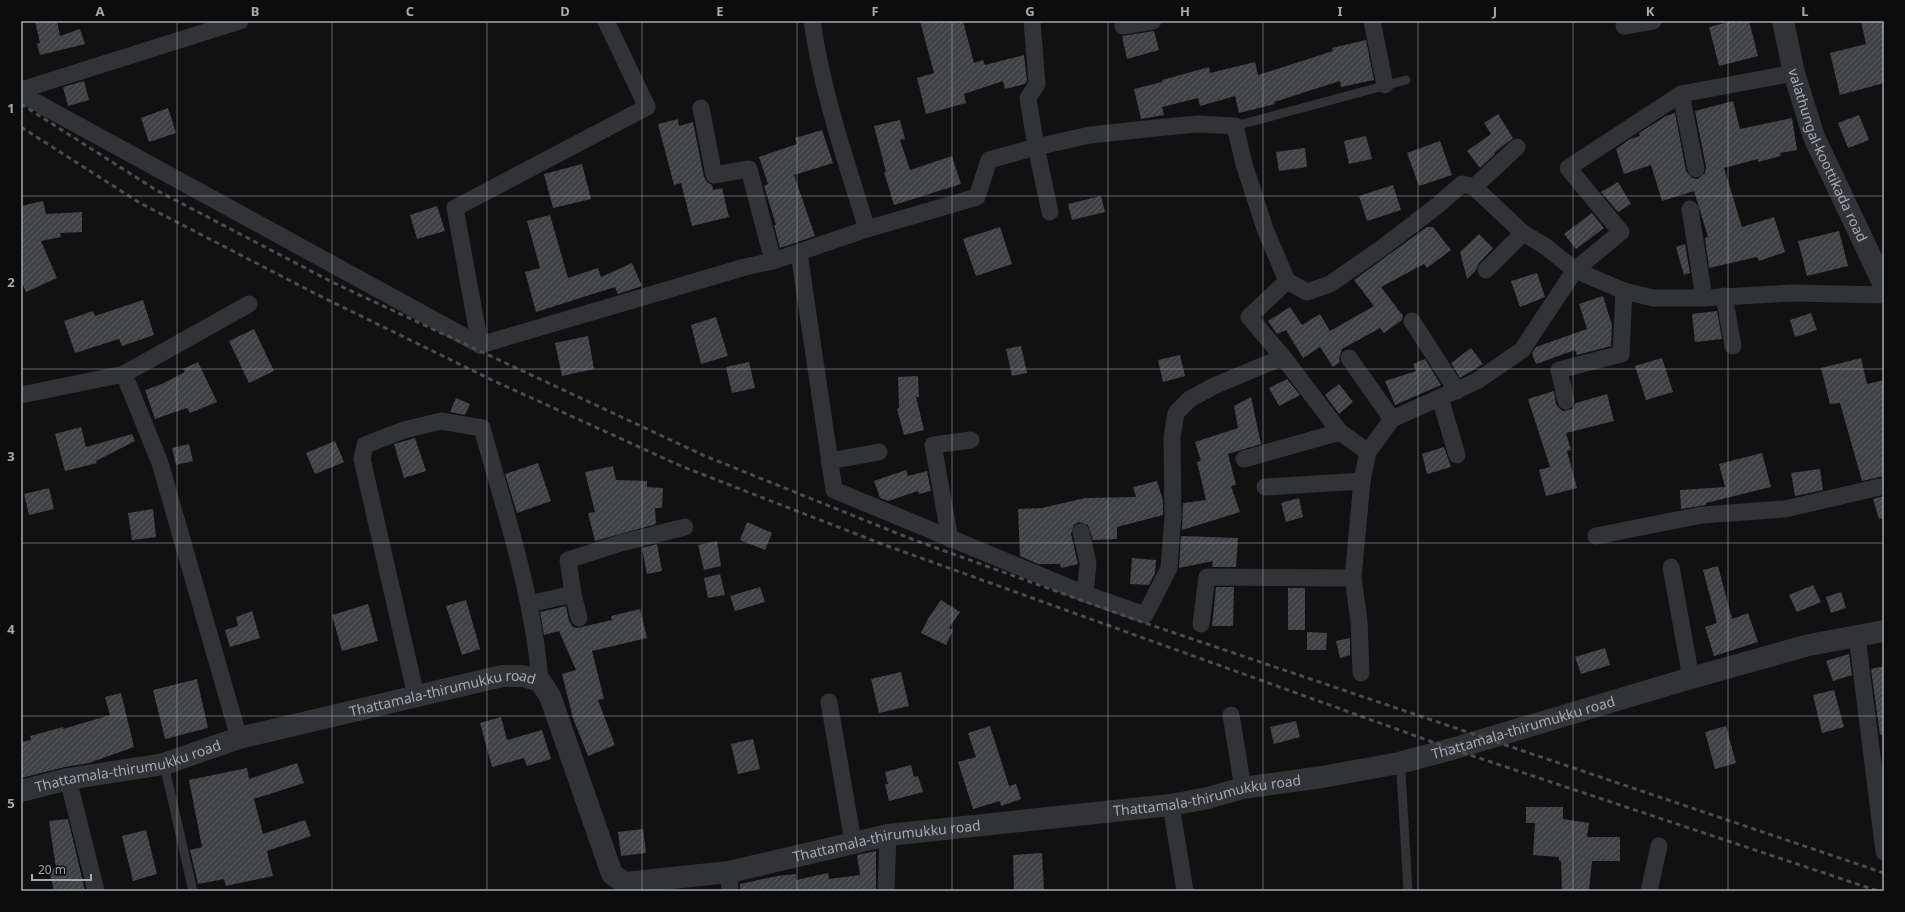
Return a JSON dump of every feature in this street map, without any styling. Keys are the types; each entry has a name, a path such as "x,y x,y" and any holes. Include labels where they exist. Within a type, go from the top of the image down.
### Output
{"street":[{"path":"21,90 240,21"},
{"path":"480,345 455,208 647,107 606,21"},
{"path":"812,21 816,46 840,144 867,229"},
{"path":"1032,21 1037,84 1028,98 1036,147 1050,212"},
{"path":"1123,26 1153,21"},
{"path":"1372,21 1385,85"},
{"path":"1624,26 1653,21"},
{"name":"valathungal-koottikada road","path":"1783,21 1794,73 1814,137 1884,284"},
{"path":"1361,673 1359,621 1353,578 1362,481 1368,452 1392,419 1477,382 1522,350 1576,270 1621,232 1568,168 1681,94 1794,73"},
{"path":"21,94 480,345 745,267 799,253 867,229 977,197 989,160 1036,147 1090,135 1198,124 1235,126 1244,164 1265,229 1287,282 1307,292 1330,284 1382,248 1438,205 1462,184 1474,187 1523,233 1545,246 1576,270 1624,291 1653,298 1704,298 1793,293 1884,295"},
{"path":"1681,94 1696,169"},
{"path":"701,108 714,175 749,169 772,261"},
{"path":"1474,187 1517,147"},
{"path":"1690,209 1704,298"},
{"path":"1486,270 1523,233"},
{"path":"799,253 834,490 1085,594 1145,615 1169,568 1173,515 1172,436 1176,413 1190,399 1214,386 1283,358"},
{"path":"1287,282 1249,317 1283,358 1340,432 1368,452"},
{"path":"1566,400 1559,370 1621,354 1624,291"},
{"path":"1724,296 1733,346"},
{"path":"21,395 124,374 248,304"},
{"path":"1412,321 1457,391"},
{"path":"1349,358 1392,419"},
{"path":"124,374 160,463 239,738"},
{"path":"1440,398 1457,455"},
{"path":"416,696 362,459 365,445 404,430 441,421 482,428 529,604 538,653 540,681"},
{"path":"1244,459 1340,432"},
{"path":"950,539 933,445 971,440"},
{"path":"829,461 879,452"},
{"path":"1265,487 1362,481"},
{"path":"1596,536 1702,515 1785,509 1884,486"},
{"path":"579,618 573,594 568,560 621,543 685,527"},
{"path":"1081,532 1088,563 1085,594"},
{"path":"1671,567 1691,678"},
{"path":"1201,624 1208,577 1353,578"},
{"path":"529,604 573,594"},
{"name":"Thattamala-thirumukku road","path":"21,790 68,779 164,764 239,738 502,676 523,676 540,681 550,696 612,874 625,883 730,882 853,842 888,835 1171,805 1208,798 1243,788 1322,777 1399,763 1810,645 1884,631"},
{"path":"1857,636 1884,852"},
{"path":"829,702 853,842"},
{"path":"1231,715 1243,788"},
{"path":"68,779 96,891"},
{"path":"1171,805 1185,891"},
{"path":"886,891 888,835"},
{"path":"1649,891 1659,846"}],"lane":[{"path":"1235,126 1406,80"},
{"path":"1399,763 1401,772 1408,891"},
{"path":"164,764 193,891"}],"building":[{"path":"35,21 57,21 60,36 80,29 85,44 40,55 37,44 40,43"},
{"path":"920,21 963,21 974,63 983,60 985,65 1024,55 1027,81 1025,84 1005,89 1003,81 964,94 966,103 926,114 917,78 934,73"},
{"path":"1733,21 1749,21 1758,56 1719,66 1709,27"},
{"path":"1861,21 1884,21 1884,83 1840,95 1830,53 1866,44"},
{"path":"1154,31 1159,50 1127,59 1122,36"},
{"path":"1366,40 1374,80 1341,87 1340,81 1274,102 1275,104 1239,113 1235,96 1200,106 1198,98 1162,107 1164,115 1141,119 1134,89 1209,67 1210,73 1255,62 1258,75 1333,51 1332,48"},
{"path":"84,81 89,100 68,106 63,87"},
{"path":"1733,101 1740,129 1792,118 1797,150 1780,153 1781,156 1758,162 1758,159 1724,168 1742,227 1774,217 1785,252 1759,261 1757,257 1709,268 1705,238 1708,237 1694,191 1662,201 1651,165 1624,174 1616,149 1630,139 1640,136 1639,133 1666,116 1675,113 1686,171 1692,178 1698,179 1705,173 1706,167 1695,111"},
{"path":"168,108 176,133 149,142 141,118"},
{"path":"1498,114 1513,138 1494,153 1495,154 1480,168 1467,151 1491,134 1484,123"},
{"path":"1859,115 1869,140 1848,148 1838,123"},
{"path":"678,119 679,126 693,122 704,177 707,182 712,185 713,190 722,188 729,217 692,226 681,183 674,185 658,124"},
{"path":"900,120 905,139 900,140 910,170 952,156 961,184 894,205 884,172 886,172 874,126"},
{"path":"822,130 833,163 794,175 815,236 780,248 774,225 776,225 764,186 768,184 759,157 797,144 795,138"},
{"path":"1366,136 1372,159 1349,164 1344,141"},
{"path":"1440,141 1452,175 1419,186 1407,153"},
{"path":"1305,148 1307,167 1279,171 1276,152"},
{"path":"582,164 591,199 553,208 544,174"},
{"path":"1618,182 1631,204 1618,212 1601,192"},
{"path":"1393,185 1401,210 1367,221 1359,196"},
{"path":"1101,196 1105,212 1072,220 1068,204"},
{"path":"43,201 46,214 82,212 82,232 60,233 61,237 41,241 57,278 26,292 21,281 21,206"},
{"path":"437,206 445,231 417,239 410,215"},
{"path":"1592,213 1604,228 1576,249 1564,234"},
{"path":"550,215 568,278 598,268 601,277 632,263 642,286 618,294 615,287 536,312 525,272 540,268 527,221"},
{"path":"1000,227 1012,264 976,276 963,239"},
{"path":"1427,227 1433,227 1451,250 1427,268 1424,264 1381,287 1403,316 1402,320 1384,333 1380,328 1342,349 1339,359 1340,362 1333,367 1320,347 1303,358 1286,330 1277,334 1268,321 1290,307 1302,325 1320,314 1330,331 1374,306 1354,280"},
{"path":"1839,231 1848,266 1807,276 1798,241"},
{"path":"1479,234 1493,248 1467,279 1460,252"},
{"path":"1685,244 1690,273 1684,275 1676,247"},
{"path":"1537,273 1545,297 1520,307 1511,281"},
{"path":"1603,296 1612,323 1611,346 1577,355 1575,350 1536,364 1532,353 1536,347 1587,329 1579,304"},
{"path":"143,300 154,335 122,346 119,339 75,353 64,321 93,311 95,316"},
{"path":"1717,311 1722,339 1695,342 1692,314"},
{"path":"1811,313 1817,330 1795,337 1790,320"},
{"path":"716,317 728,356 701,364 691,325"},
{"path":"254,329 274,371 249,383 229,341"},
{"path":"588,336 594,369 562,376 555,343"},
{"path":"1021,346 1027,373 1012,376 1006,349"},
{"path":"1471,348 1483,364 1460,378 1451,363"},
{"path":"1180,355 1185,376 1163,382 1158,360"},
{"path":"1662,358 1673,392 1646,400 1635,366"},
{"path":"1861,358 1867,384 1884,380 1884,476 1862,481 1840,403 1830,404 1821,368"},
{"path":"1425,359 1441,385 1395,405 1385,381 1416,371 1413,364"},
{"path":"198,362 217,402 190,413 187,408 155,419 145,390 162,384 185,372 183,369"},
{"path":"749,362 755,388 732,393 726,367"},
{"path":"918,376 919,397 916,397 924,430 904,435 897,409 899,408 898,377"},
{"path":"1287,379 1300,395 1279,406 1269,388"},
{"path":"1339,384 1353,402 1339,414 1325,395"},
{"path":"1554,391 1556,404 1563,411 1572,409 1576,403 1607,394 1614,421 1566,433 1571,450 1567,451 1577,488 1546,496 1539,470 1550,467 1528,399"},
{"path":"1251,397 1261,444 1228,454 1236,485 1231,486 1240,512 1182,530 1183,503 1206,500 1197,462 1201,461 1195,442 1238,428 1234,406"},
{"path":"456,398 470,404 465,415 450,412"},
{"path":"81,427 86,447 132,434 135,441 96,461 97,463 65,471 55,434"},
{"path":"415,438 426,471 404,478 394,444"},
{"path":"335,441 344,462 315,474 306,453"},
{"path":"189,444 193,461 176,465 172,448"},
{"path":"1444,447 1451,467 1427,474 1422,454"},
{"path":"1762,453 1771,487 1706,503 1706,505 1681,509 1680,490 1725,487 1719,464"},
{"path":"538,463 551,501 517,513 505,474"},
{"path":"613,466 616,480 647,481 647,487 663,488 662,508 655,508 656,524 595,541 588,513 595,512 585,472"},
{"path":"1820,469 1823,490 1795,496 1791,473"},
{"path":"906,470 908,476 927,471 931,491 919,494 918,491 888,501 880,498 874,481"},
{"path":"1157,481 1163,501 1163,515 1117,527 1117,539 1093,540 1088,525 1079,522 1074,525 1071,534 1078,564 1061,568 1060,564 1038,564 1020,556 1018,509 1042,508 1085,498 1136,497 1133,487"},
{"path":"49,488 54,509 29,515 24,494"},
{"path":"1884,496 1884,518 1879,519 1873,499"},
{"path":"1299,498 1303,517 1286,522 1281,503"},
{"path":"153,509 156,537 132,540 128,513"},
{"path":"747,522 772,533 765,550 740,540"},
{"path":"1181,536 1238,538 1236,567 1212,567 1213,561 1179,568"},
{"path":"717,541 721,566 704,570 698,545"},
{"path":"657,544 662,571 647,574 642,548"},
{"path":"1132,558 1156,560 1155,573 1149,585 1130,584"},
{"path":"1718,566 1732,619 1748,613 1758,642 1714,656 1705,627 1717,623 1703,570"},
{"path":"720,574 725,595 708,598 704,578"},
{"path":"1813,585 1821,602 1797,612 1789,595"},
{"path":"760,587 765,602 735,611 730,596"},
{"path":"1216,587 1234,587 1233,626 1212,626"},
{"path":"1288,588 1305,588 1305,630 1288,630"},
{"path":"1841,592 1846,608 1831,613 1826,597"},
{"path":"466,600 480,649 462,655 446,606"},
{"path":"941,600 960,612 949,628 953,630 946,645 921,633 929,617"},
{"path":"368,604 378,641 342,651 332,615"},
{"path":"566,606 569,621 573,627 577,628 612,620 611,616 640,609 647,638 592,651 604,699 598,700 615,745 588,756 573,718 562,674 576,670 559,631 544,635 540,612"},
{"path":"252,611 260,638 230,647 225,630 238,626 236,617"},
{"path":"1307,632 1327,633 1326,650 1307,650"},
{"path":"1350,638 1350,655 1340,658 1336,641"},
{"path":"1605,648 1610,665 1581,674 1575,657"},
{"path":"1849,654 1852,675 1833,681 1826,661"},
{"path":"1884,666 1884,734 1880,735 1871,669"},
{"path":"901,672 909,706 879,713 871,679"},
{"path":"197,679 208,728 165,739 153,690"},
{"path":"1834,690 1844,727 1822,733 1813,695"},
{"path":"121,693 134,747 89,763 65,767 21,778 21,742 31,740 30,736 63,727 63,729 110,715 105,697"},
{"path":"501,717 507,740 542,730 551,759 527,766 524,758 492,767 480,723"},
{"path":"1296,721 1300,737 1274,744 1270,727"},
{"path":"990,726 1009,786 1016,784 1021,799 1001,806 1000,801 973,809 958,762 976,757 968,733"},
{"path":"1726,726 1736,763 1715,769 1705,732"},
{"path":"753,739 760,769 738,774 731,744"},
{"path":"297,763 304,783 254,799 263,834 305,820 311,836 267,851 273,876 226,886 224,879 198,884 190,850 202,847 189,780 247,768 249,779"},
{"path":"911,765 914,777 918,776 923,792 889,801 885,784 888,784 885,772"},
{"path":"1526,807 1563,807 1563,819 1589,823 1587,837 1620,837 1620,861 1592,861 1589,891 1562,891 1561,861 1559,861 1559,857 1533,855 1535,823 1526,823"},
{"path":"68,819 85,891 54,891 49,870 56,868 49,821"},
{"path":"643,829 646,853 621,856 618,832"},
{"path":"146,830 157,874 133,881 122,836"},
{"path":"876,851 876,891 740,891 740,884 777,876 796,874 796,880 828,873 829,879 860,875 857,855"},
{"path":"1042,853 1044,891 1014,891 1013,855"}],"railway":[{"path":"21,104 156,190 334,283 705,456 914,540 1142,622 1884,873"},
{"path":"21,127 140,203 318,295 492,380 681,466 882,544 1452,749 1878,891"}]}
